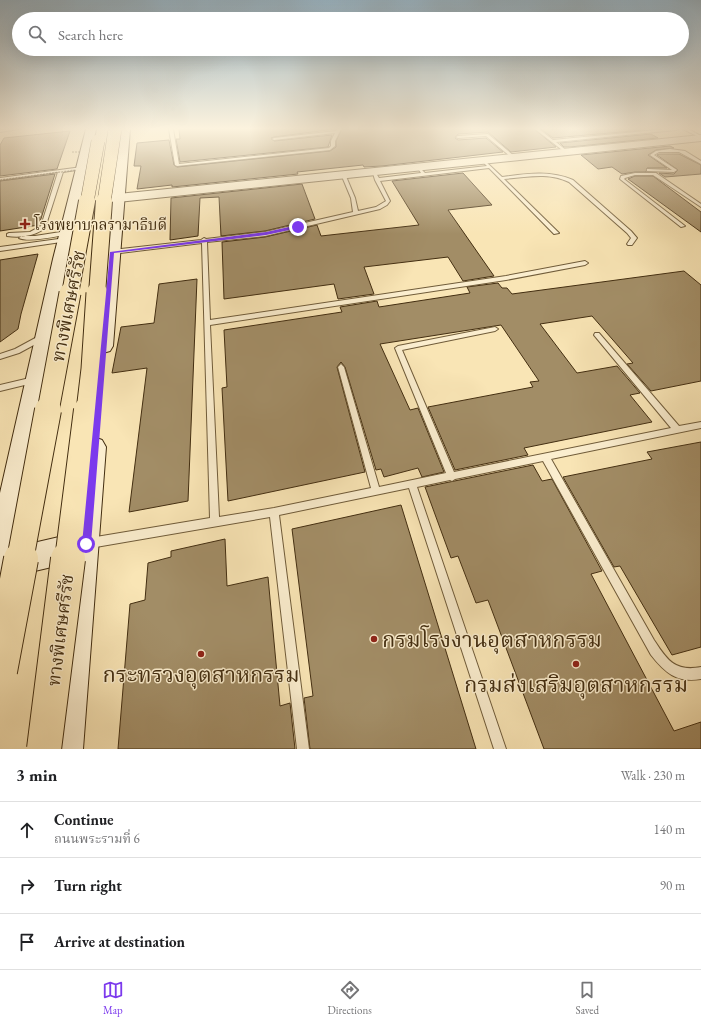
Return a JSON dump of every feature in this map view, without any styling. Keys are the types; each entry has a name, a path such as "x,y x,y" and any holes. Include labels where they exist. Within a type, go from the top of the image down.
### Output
{"highway":[{"name":"ทางพิเศษศรีรัช","path":"0,671 94,164"},
{"name":"ทางพิเศษศรีรัช","path":"44,749 92,369 102,231 111,164"}],"main road":[{"path":"0,556 83,164"},
{"path":"66,749 112,252 122,164"},
{"path":"0,566 86,544"}],"street":[{"path":"118,198 343,174 375,176 487,164"}],"lane":[{"path":"177,164 187,164"},
{"path":"487,164 556,233"},
{"path":"647,173 647,170 675,170 666,164"},
{"path":"0,180 82,169"},
{"path":"9,236 29,234 40,230 43,227 61,171"},
{"path":"683,226 622,179 623,177 647,173 654,174 701,206"},
{"path":"343,174 353,198 356,214"},
{"path":"501,178 541,174 563,176 571,181 629,232 634,238 630,244"},
{"path":"112,252 204,240 266,234 356,214 380,207 387,203 388,200 375,176"},
{"path":"9,236 24,239 67,236"},
{"path":"3,249 15,240 9,236"},
{"path":"3,249 67,236"},
{"path":"204,240 215,522"},
{"path":"207,323 506,278 586,263"},
{"path":"452,477 398,348 495,329"},
{"path":"0,357 17,351 46,335"},
{"path":"597,335 677,430"},
{"path":"341,367 376,492"},
{"path":"0,388 37,379"},
{"path":"86,544 274,512 452,477 701,425"},
{"path":"545,458 650,644 663,663 679,673 695,675 701,673"},
{"path":"412,484 500,749"},
{"path":"274,512 303,749"}],"path":[{"path":"0,180 82,169"}],"building":[{"path":"0,164 59,164 57,169 0,176"},
{"path":"134,164 174,164 177,167 206,164 400,164 364,167 363,165 297,172 298,174 172,187 172,185 137,189 141,166 134,166"},
{"path":"592,164 661,164 667,168 647,168 646,172 622,174 612,167 598,169"},
{"path":"670,164 701,165 701,174 665,177 659,173 674,174 678,170"},
{"path":"463,173 492,205 448,210 494,276 463,281 448,257 364,267 374,294 338,299 334,284 224,299 222,242 265,237 317,225 321,236 419,225 392,181"},
{"path":"55,174 39,225 0,231 0,181"},
{"path":"635,176 653,176 701,212 701,232 628,179"},
{"path":"302,184 315,219 265,231 221,236 219,197 200,198 198,236 170,240 171,198"},
{"path":"38,254 18,329 0,342 0,260"},
{"path":"684,271 701,285 701,381 651,391 627,364 633,363 592,316 540,324 577,373 617,366 640,393 630,395 652,422 524,448 528,455 455,470 428,407 533,387 530,382 539,381 501,325 380,344 410,410 418,408 444,472 422,477 418,468 384,477 381,469 376,470 345,367 341,362 337,367 365,472 228,501 222,388 227,387 224,330 342,312 340,307 377,301 379,307 470,293 467,287 498,283 502,288 507,288 512,294"},
{"path":"197,279 188,501 129,512 147,368 112,373 121,327 154,323 159,284"},
{"path":"701,442 701,647 672,655 620,566 614,567 563,477 652,459 647,452"},
{"path":"533,465 542,481 552,479 602,571 591,574 674,731 701,722 701,749 544,749 488,600 476,603 458,556 451,558 425,487"},
{"name":"กรมโรงงานอุตสาหกรรม","path":"401,505 476,749 310,749 304,698 313,696 292,529"},
{"name":"กระทรวงอุตสาหกรรม","path":"225,539 227,586 268,577 280,706 290,703 295,749 118,749 130,604 145,600 148,563 171,557 171,551"}],"place":[{"name":"โรงพยาบาลรามาธิบดี","path":"25,224"},
{"name":"กรมโรงงานอุตสาหกรรม","path":"374,639"},
{"name":"กระทรวงอุตสาหกรรม","path":"201,654"},
{"name":"กรมส่งเสริมอุตสาหกรรม","path":"576,664"}],"route":[{"path":"86,544 112,252 204,240 266,234 298,227"}]}
